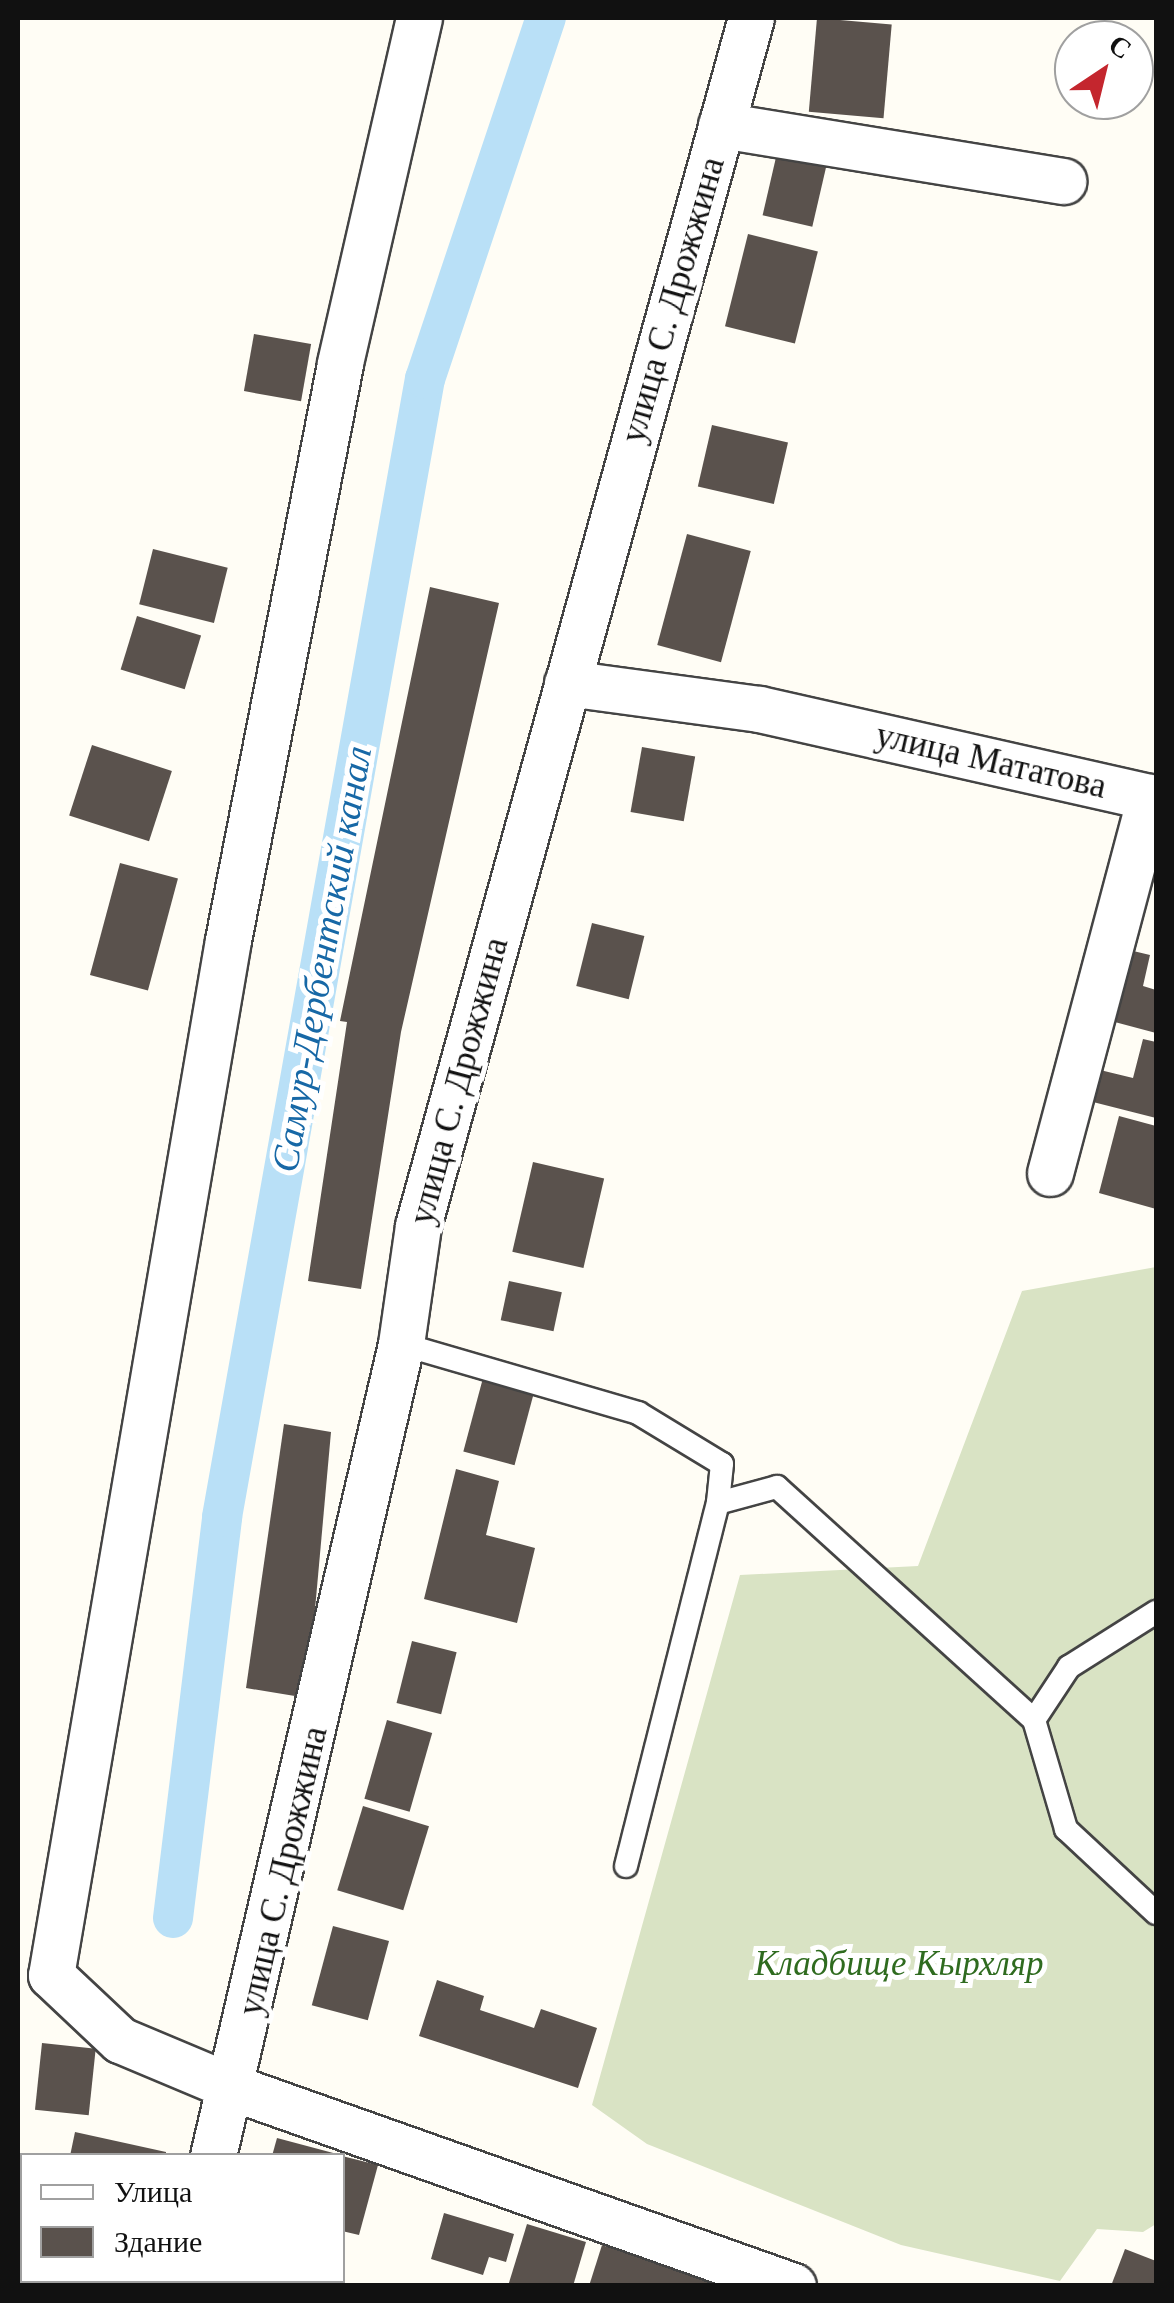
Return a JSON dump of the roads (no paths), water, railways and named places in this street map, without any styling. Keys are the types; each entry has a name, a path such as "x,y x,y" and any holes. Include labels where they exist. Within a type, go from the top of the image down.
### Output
{"street":[{"path":"419,18 340,364 228,940 51,1975 120,2040 234,2088 793,2286"},
{"name":"улица С. Дрожжина","path":"214,2153 234,2088 401,1344 418,1226 751,18"},
{"path":"721,125 1063,181"},
{"name":"улица Мататова","path":"567,683 759,709 1150,797 1050,1173"}],"lane":[{"path":"401,1344 638,1414 722,1464 718,1503 626,1866"},
{"path":"718,1503 777,1488 861,1554 1034,1720 1066,1829 1156,1913"},
{"path":"1034,1720 1069,1667 1156,1612"}],"waterway":[{"name":"Самур-Дербентский канал","path":"173,1918 222,1517 425,379 546,18"}],"park label":[{"name":"Кладбище Кырхляр","path":"899,1964"}]}
